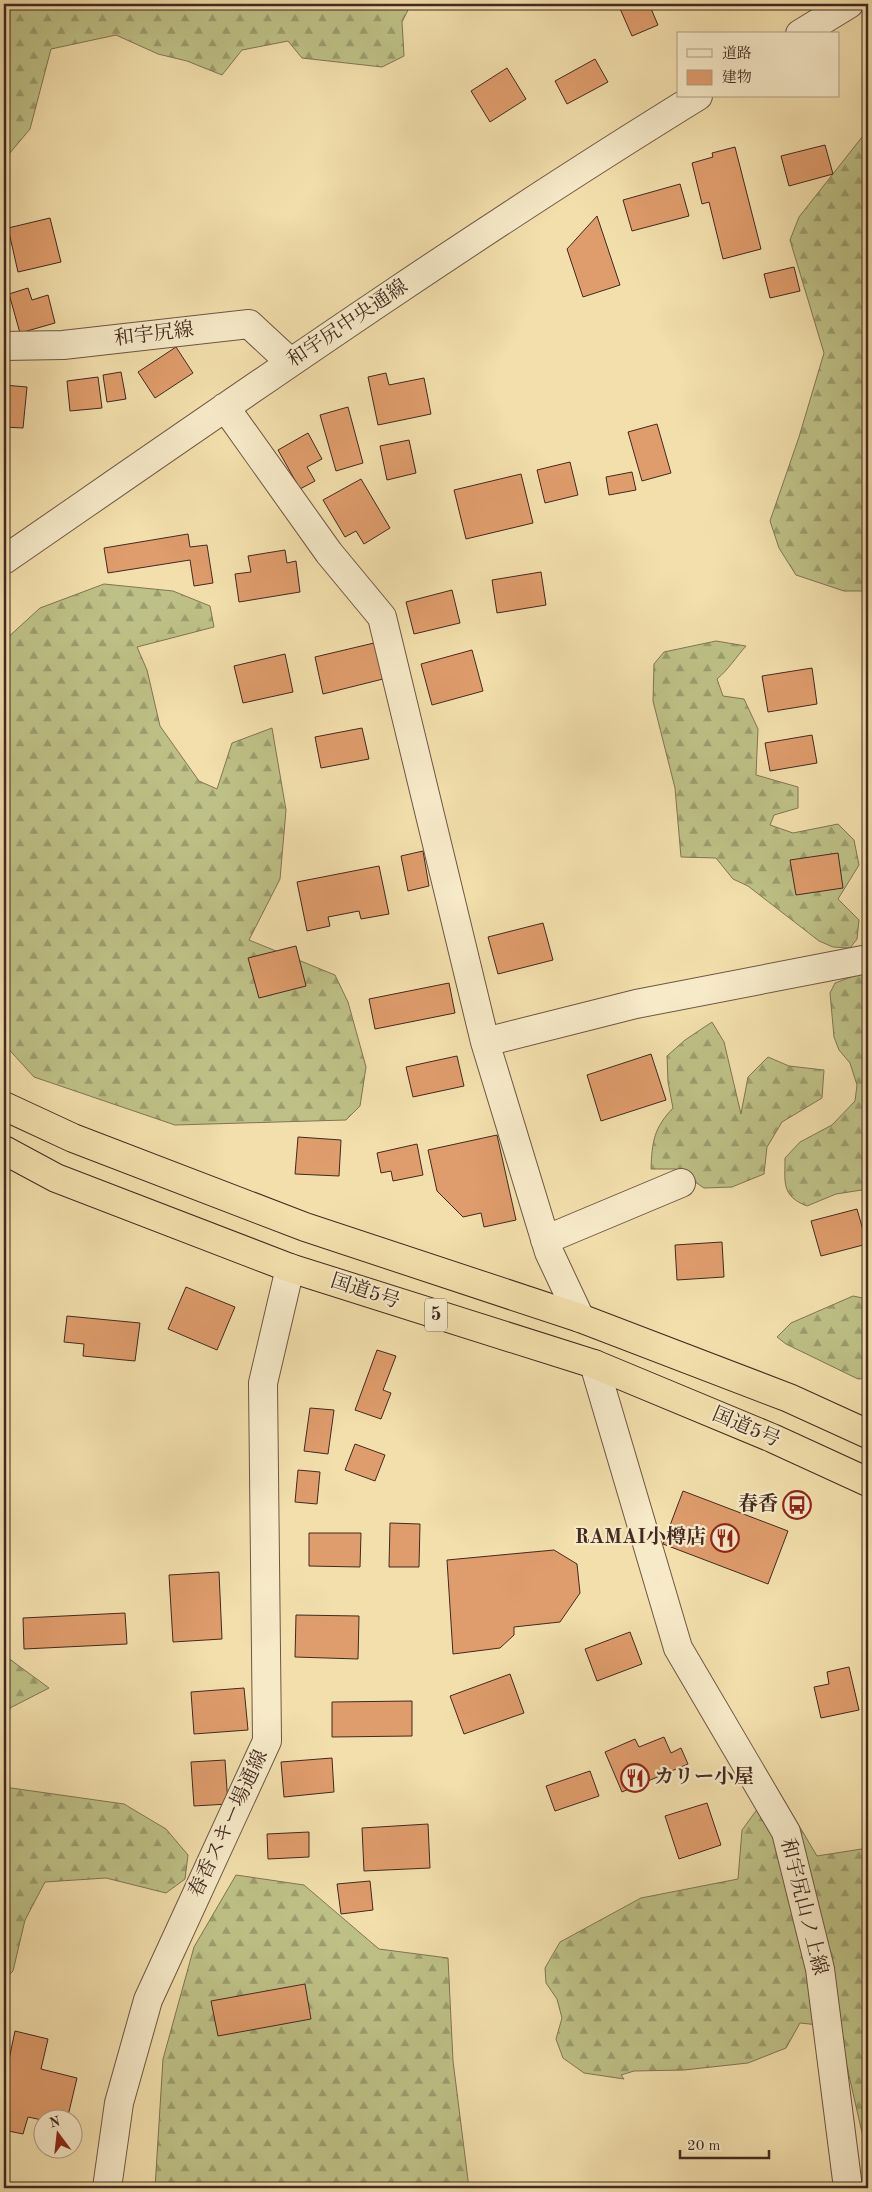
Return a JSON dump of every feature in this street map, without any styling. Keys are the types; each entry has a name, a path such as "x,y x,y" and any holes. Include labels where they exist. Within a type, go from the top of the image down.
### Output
{"highway":[{"name":"5","path":"4,1106 73,1138 305,1227 580,1318 789,1398 868,1434"},
{"name":"国道5号","path":"4,1150 56,1178 290,1268 594,1364 772,1438 868,1482"}],"street":[{"path":"803,32 849,4"},
{"name":"和宇尻中央通線","path":"4,560 290,362 592,162 695,98"},
{"name":"和宇尻線","path":"4,346 63,345 249,324 290,362"},
{"path":"225,407 329,552 382,617 484,1042 549,1252 580,1318"},
{"path":"484,1042 636,1004 868,959"},
{"path":"545,1240 681,1183"},
{"name":"春香スキー場通線","path":"107,2188 119,2103 148,2000 267,1741 264,1384 290,1268"},
{"name":"和宇尻山ノ上線","path":"594,1364 678,1648 786,1832 820,1969 848,2188"}],"green space":[{"path":"4,4 411,4 402,22 404,56 382,67 302,58 288,41 242,50 222,75 187,61 158,54 116,35 51,49 30,129 4,160"},
{"path":"868,131 868,591 844,591 796,575 779,548 770,521 799,437 824,353 790,240 799,217"},
{"path":"104,584 173,591 210,606 214,627 137,647 147,670 160,726 199,781 217,789 232,743 272,728 286,810 280,879 249,940 335,975 348,1002 366,1067 360,1106 346,1120 175,1125 34,1077 4,1044 4,641 40,608"},
{"path":"716,641 746,646 717,679 723,696 744,699 758,729 756,775 798,787 798,808 774,815 770,825 793,833 838,824 854,840 859,865 838,899 859,920 857,939 850,948 833,947 819,941 748,886 733,879 716,858 681,857 675,788 653,701 654,664 664,652"},
{"path":"867,971 868,1189 836,1194 807,1206 793,1198 786,1187 785,1158 800,1142 832,1125 855,1101 857,1085 850,1063 839,1050 834,1037 830,993 835,983"},
{"path":"712,1022 724,1042 741,1114 748,1077 768,1057 789,1066 824,1070 822,1098 782,1122 767,1147 764,1174 732,1187 704,1188 676,1169 651,1169 655,1135 673,1108 668,1082 667,1056 685,1040"},
{"path":"853,1296 868,1299 868,1378 858,1379 786,1344 777,1337 791,1323"},
{"path":"4,1655 49,1688 10,1708 4,1742"},
{"path":"775,1785 817,1856 868,1848 868,2159 838,2027 800,2023 786,2048 748,2063 684,2070 634,2071 621,2075 624,2079 584,2073 563,2058 556,2039 562,2018 557,1999 546,1983 545,1968 560,1942 641,1898 738,1879 742,1830"},
{"path":"4,1787 124,1804 166,1829 188,1855 185,1879 166,1893 106,1878 45,1882 25,1920 13,1971 4,1980"},
{"path":"236,1875 304,1885 379,1949 448,1958 453,2061 469,2188 155,2188 163,2059 194,1947"}],"building":[{"path":"618,4 649,4 658,25 632,36"},
{"path":"595,59 608,82 567,104 555,81"},
{"path":"507,68 526,99 490,122 471,91"},
{"path":"825,145 833,174 789,186 781,156"},
{"path":"735,147 761,249 723,259 709,202 702,204 692,163 713,157 712,153"},
{"path":"680,184 689,216 632,231 623,200"},
{"path":"597,216 620,285 583,297 567,249"},
{"path":"50,218 61,262 18,272 8,228"},
{"path":"794,267 800,291 770,298 764,274"},
{"path":"28,288 32,300 48,295 55,323 20,333 9,294"},
{"path":"176,347 193,373 155,398 138,372"},
{"path":"121,372 126,399 107,402 103,375"},
{"path":"386,373 389,385 424,378 431,414 378,425 368,377"},
{"path":"98,377 102,408 70,411 67,381"},
{"path":"4,385 27,387 23,428 4,427"},
{"path":"348,407 363,463 336,471 320,415"},
{"path":"657,424 671,473 642,481 628,432"},
{"path":"308,433 322,459 307,467 315,481 300,489 278,450"},
{"path":"409,440 416,473 387,480 380,446"},
{"path":"570,462 578,495 545,503 537,470"},
{"path":"632,472 636,490 609,495 606,477"},
{"path":"521,474 533,523 466,539 454,490"},
{"path":"361,479 390,528 364,544 356,531 345,537 323,500"},
{"path":"188,534 190,547 207,545 213,583 194,586 190,560 108,573 104,548"},
{"path":"285,550 287,563 296,561 300,592 239,602 235,574 251,572 248,556"},
{"path":"541,572 546,605 497,613 492,580"},
{"path":"452,590 460,623 414,634 406,602"},
{"path":"374,643 383,679 323,694 315,657"},
{"path":"472,650 483,691 432,705 421,664"},
{"path":"285,654 293,692 243,703 234,666"},
{"path":"812,668 817,704 768,712 762,676"},
{"path":"362,728 369,759 321,768 315,737"},
{"path":"812,735 817,763 770,771 765,743"},
{"path":"423,851 429,886 408,891 401,856"},
{"path":"838,853 843,888 796,895 790,860"},
{"path":"379,866 389,914 361,919 359,911 328,917 330,926 307,931 297,882"},
{"path":"543,923 553,960 498,974 488,937"},
{"path":"296,946 306,986 259,998 248,958"},
{"path":"449,983 455,1013 375,1029 369,999"},
{"path":"651,1054 666,1100 601,1121 587,1075"},
{"path":"457,1056 464,1086 413,1097 406,1067"},
{"path":"497,1135 516,1220 484,1227 481,1213 463,1217 437,1191 428,1150"},
{"path":"298,1137 341,1140 339,1176 295,1174"},
{"path":"417,1144 423,1175 393,1181 391,1171 381,1173 377,1153"},
{"path":"857,1209 867,1244 821,1256 811,1221"},
{"path":"722,1242 724,1277 677,1280 675,1245"},
{"path":"186,1287 235,1307 217,1350 168,1329"},
{"path":"67,1316 140,1323 135,1361 83,1356 84,1344 64,1342"},
{"path":"377,1350 396,1356 383,1390 391,1393 381,1419 355,1410"},
{"path":"310,1408 334,1410 328,1454 304,1451"},
{"path":"355,1444 385,1455 375,1481 345,1470"},
{"path":"298,1470 320,1472 317,1504 295,1502"},
{"name":"RAMAI小樽店","path":"683,1491 788,1531 768,1584 663,1544"},
{"path":"390,1523 420,1524 419,1567 389,1567"},
{"path":"309,1533 361,1533 360,1567 309,1566"},
{"path":"554,1550 577,1564 580,1593 560,1622 514,1627 514,1635 500,1648 453,1654 447,1560"},
{"path":"219,1572 222,1639 173,1642 169,1575"},
{"path":"125,1613 127,1644 24,1649 23,1618"},
{"path":"296,1615 359,1616 358,1659 295,1657"},
{"path":"630,1632 642,1664 597,1681 585,1649"},
{"path":"849,1667 859,1710 821,1718 814,1687 829,1684 827,1672"},
{"path":"510,1674 524,1713 464,1734 450,1696"},
{"path":"244,1688 248,1730 194,1734 191,1692"},
{"path":"412,1701 412,1736 332,1737 332,1702"},
{"name":"カリー小屋","path":"664,1737 671,1753 681,1748 688,1764 622,1792 605,1752 635,1739 639,1747"},
{"path":"332,1758 334,1792 284,1797 281,1762"},
{"path":"225,1760 228,1804 194,1806 191,1762"},
{"path":"590,1771 599,1796 555,1811 546,1786"},
{"path":"707,1803 721,1845 679,1859 665,1816"},
{"path":"428,1824 430,1868 364,1871 362,1828"},
{"path":"309,1832 309,1857 268,1859 267,1834"},
{"path":"370,1881 373,1910 341,1914 337,1884"},
{"path":"305,1984 311,2019 218,2036 211,2001"},
{"path":"15,2031 48,2039 41,2069 77,2078 69,2110 32,2110 32,2118 28,2117 23,2134 4,2130 4,2063 8,2064"}],"place":[{"name":"春香","path":"797,1505"},
{"name":"RAMAI小樽店","path":"725,1538"},
{"name":"カリー小屋","path":"635,1778"}]}
